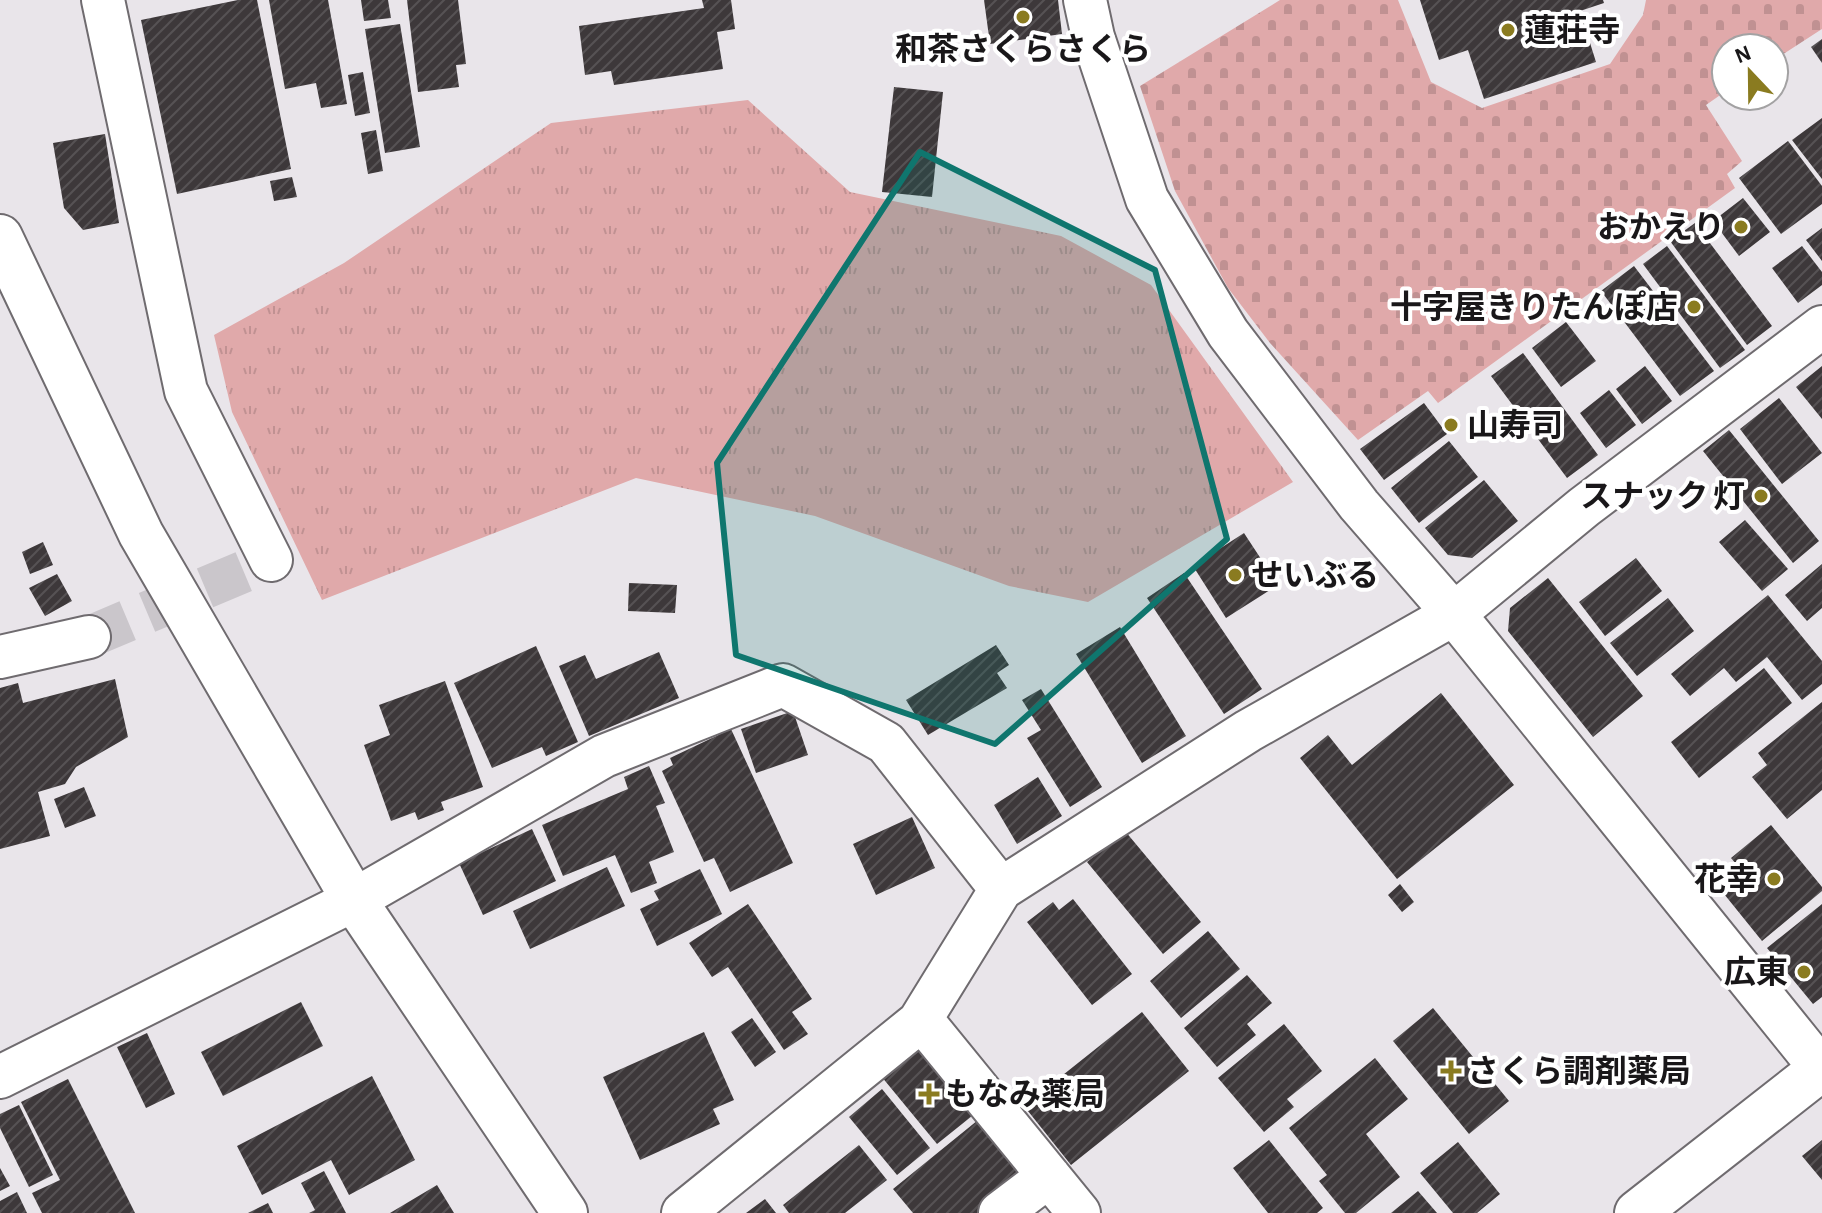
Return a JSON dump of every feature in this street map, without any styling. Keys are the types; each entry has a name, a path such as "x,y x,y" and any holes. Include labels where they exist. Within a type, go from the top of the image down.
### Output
{"street":[{"path":"103,0 186,391 271,560"},
{"path":"1085,0 1093,37 1147,199 1228,333 1359,505 1454,614 1822,1069 1637,1213"},
{"path":"0,237 141,534 354,900 565,1213"},
{"path":"683,1213 919,1022 1001,889 1248,731 1454,614 1584,507 1822,327"},
{"path":"0,657 89,637"},
{"path":"0,1077 354,900 604,756 783,685 886,743 1001,889"},
{"path":"921,1019 1079,1213"},
{"path":"1000,1213 1049,1176"}],"highlighted area":[{"path":"920,152 1155,270 1227,539 995,744 736,655 717,463"}],"green space":[{"path":"1280,0 1398,0 1431,82 1482,108 1610,64 1643,15 1646,0 1822,0 1822,29 1790,50 1790,32 1710,32 1710,102 1706,105 1742,161 1727,174 1735,188 1438,403 1428,391 1358,440 1270,343 1228,288 1175,191 1140,86"},
{"path":"748,100 850,192 1061,236 1151,285 1293,482 1088,602 1009,586 815,516 636,478 322,600 232,412 214,335 344,263 551,123"}],"building":[{"path":"238,0 257,0 291,169 177,194 141,20"},
{"path":"269,0 328,0 347,104 321,108 316,83 285,89"},
{"path":"361,0 388,0 391,18 364,21"},
{"path":"407,0 458,0 466,64 456,65 459,87 418,92"},
{"path":"702,0 731,0 735,29 717,32 723,69 614,85 611,71 585,75 579,26 704,8"},
{"name":"和茶さくらさくら","path":"984,0 1058,0 1062,34 990,44"},
{"name":"蓮荘寺","path":"1420,0 1603,0 1604,3 1580,11 1596,62 1484,99 1468,50 1439,60"},
{"path":"400,24 420,147 385,153 365,29"},
{"path":"1822,39 1822,63 1811,47"},
{"path":"363,72 370,113 355,116 348,75"},
{"path":"894,87 943,92 932,197 882,192"},
{"path":"1822,118 1822,179 1792,140"},
{"path":"376,130 383,171 368,174 361,133"},
{"path":"105,134 119,223 83,230 64,208 53,143"},
{"path":"1788,141 1822,186 1822,204 1781,234 1739,178"},
{"path":"292,177 297,197 274,201 270,181"},
{"name":"おかえり","path":"1743,198 1770,232 1739,256 1713,221"},
{"path":"1695,223 1772,326 1747,345 1670,241"},
{"path":"1822,228 1822,261 1806,240"},
{"name":"十字屋きりたんぽ店","path":"1667,246 1745,350 1720,368 1643,264"},
{"path":"1802,246 1822,272 1822,285 1798,303 1772,268"},
{"path":"1634,266 1714,371 1680,396 1601,291"},
{"path":"1566,322 1596,361 1561,387 1532,348"},
{"path":"1523,353 1598,455 1567,478 1491,376"},
{"path":"1645,366 1672,401 1642,424 1616,389"},
{"path":"1822,366 1822,419 1796,387"},
{"path":"1609,390 1636,425 1606,448 1580,413"},
{"path":"1779,398 1822,453 1782,484 1740,429"},
{"path":"1424,403 1447,434 1384,480 1360,449"},
{"name":"スナック 灯","path":"1729,430 1819,541 1793,563 1703,451"},
{"path":"1449,441 1478,477 1419,523 1391,488"},
{"path":"1484,480 1518,521 1472,558 1448,555 1425,528"},
{"path":"1745,520 1788,569 1762,591 1719,542"},
{"name":"せいぶる","path":"1244,533 1278,585 1226,618 1193,566"},
{"path":"43,542 53,565 30,574 22,552"},
{"path":"1636,558 1662,591 1605,636 1579,602"},
{"path":"1822,564 1822,608 1807,621 1785,595"},
{"path":"1184,573 1262,689 1224,714 1147,598"},
{"path":"57,574 72,601 45,616 29,588"},
{"path":"1548,578 1643,696 1593,737 1508,631 1510,608"},
{"path":"629,583 677,585 675,613 628,611"},
{"path":"1768,595 1822,661 1822,684 1802,700 1767,657 1736,682 1724,668 1690,696 1671,674"},
{"path":"1668,598 1694,631 1637,676 1610,643"},
{"path":"1120,627 1186,736 1142,763 1076,654"},
{"path":"996,645 1009,665 997,673 1007,688 928,735 906,700"},
{"path":"536,646 578,742 546,756 542,747 492,768 454,683"},
{"path":"659,652 679,698 589,736 559,666 585,655 596,679"},
{"path":"1764,668 1792,703 1699,778 1671,742"},
{"path":"115,679 128,737 76,767 65,784 38,792 50,836 0,849 0,688 18,683 23,703"},
{"path":"445,681 483,787 441,802 444,810 418,820 415,812 391,821 364,745 390,735 379,705"},
{"path":"1041,689 1102,787 1070,807 1027,738 1041,730 1022,700"},
{"path":"1441,693 1514,785 1397,879 1300,758 1328,735 1352,765"},
{"path":"1822,702 1822,790 1787,819 1752,777 1767,765 1758,753"},
{"path":"793,711 808,755 756,773 741,729"},
{"path":"731,729 793,863 730,892 714,858 704,862 662,771 673,765 670,758"},
{"path":"649,766 665,803 656,806 674,852 649,862 657,883 631,893 615,855 563,876 542,825 628,789 624,777"},
{"path":"1038,777 1062,816 1017,844 994,805"},
{"path":"84,787 96,816 65,828 54,799"},
{"path":"912,817 935,868 876,895 853,844"},
{"name":"花幸","path":"1771,825 1822,887 1822,891 1762,941 1720,889 1742,871 1731,858"},
{"path":"532,829 556,881 483,915 459,863"},
{"path":"1125,831 1201,922 1163,954 1087,862"},
{"path":"607,867 625,906 530,949 513,911"},
{"path":"700,869 722,914 657,946 640,909 659,900 654,891"},
{"path":"1400,884 1414,902 1402,912 1388,895"},
{"path":"1073,899 1132,974 1092,1005 1027,922 1053,902 1059,910"},
{"path":"748,904 812,999 792,1012 808,1034 784,1050 728,967 712,977 689,943"},
{"name":"広東","path":"1822,904 1822,997 1813,1004 1767,948"},
{"path":"1208,931 1240,969 1181,1018 1150,981"},
{"path":"1247,975 1272,1003 1247,1024 1256,1035 1217,1067 1184,1028"},
{"path":"301,1002 323,1046 223,1096 201,1052"},
{"name":"さくら調剤薬局","path":"1433,1008 1509,1101 1469,1134 1393,1041"},
{"path":"1142,1012 1189,1071 1071,1165 1024,1106"},
{"path":"752,1018 776,1052 755,1067 731,1032"},
{"path":"1284,1024 1322,1071 1287,1099 1294,1107 1264,1132 1218,1078"},
{"path":"704,1032 734,1100 713,1109 720,1124 640,1160 603,1077"},
{"path":"147,1033 175,1094 146,1108 117,1047"},
{"name":"もなみ薬局","path":"920,1043 977,1112 937,1144 881,1076"},
{"path":"1375,1058 1408,1099 1366,1134 1400,1177 1356,1213 1345,1213 1319,1181 1327,1175 1289,1128"},
{"path":"372,1076 415,1160 349,1195 331,1160 262,1195 237,1146"},
{"path":"68,1079 135,1213 42,1213 32,1193 60,1180 21,1102"},
{"path":"882,1089 930,1148 897,1175 849,1117"},
{"path":"19,1105 53,1175 29,1187 0,1128 0,1114"},
{"path":"983,1116 1031,1173 982,1213 913,1213 893,1189"},
{"path":"1269,1140 1323,1208 1317,1213 1268,1213 1233,1168"},
{"path":"1822,1140 1822,1180 1802,1156"},
{"path":"1458,1142 1500,1194 1477,1213 1453,1213 1420,1173"},
{"path":"859,1145 887,1180 845,1213 789,1213 783,1205"},
{"path":"0,1168 10,1186 0,1191"},
{"path":"324,1171 346,1213 309,1213 315,1210 301,1183"},
{"path":"437,1185 454,1213 390,1213"},
{"path":"1418,1191 1437,1213 1391,1213"},
{"path":"17,1192 27,1213 0,1213 0,1201"},
{"path":"765,1199 776,1213 746,1213"},
{"path":"268,1203 273,1213 248,1213"}],"tunnel":[{"path":"89,637 271,560"}],"place":[{"name":"和茶さくらさくら","path":"1023,17"},
{"name":"蓮荘寺","path":"1508,30"},
{"name":"おかえり","path":"1741,227"},
{"name":"十字屋きりたんぽ店","path":"1694,307"},
{"name":"山寿司","path":"1451,425"},
{"name":"スナック 灯","path":"1761,496"},
{"name":"せいぶる","path":"1235,575"},
{"name":"花幸","path":"1774,879"},
{"name":"広東","path":"1804,972"},
{"name":"さくら調剤薬局","path":"1451,1071"},
{"name":"もなみ薬局","path":"929,1094"}]}
